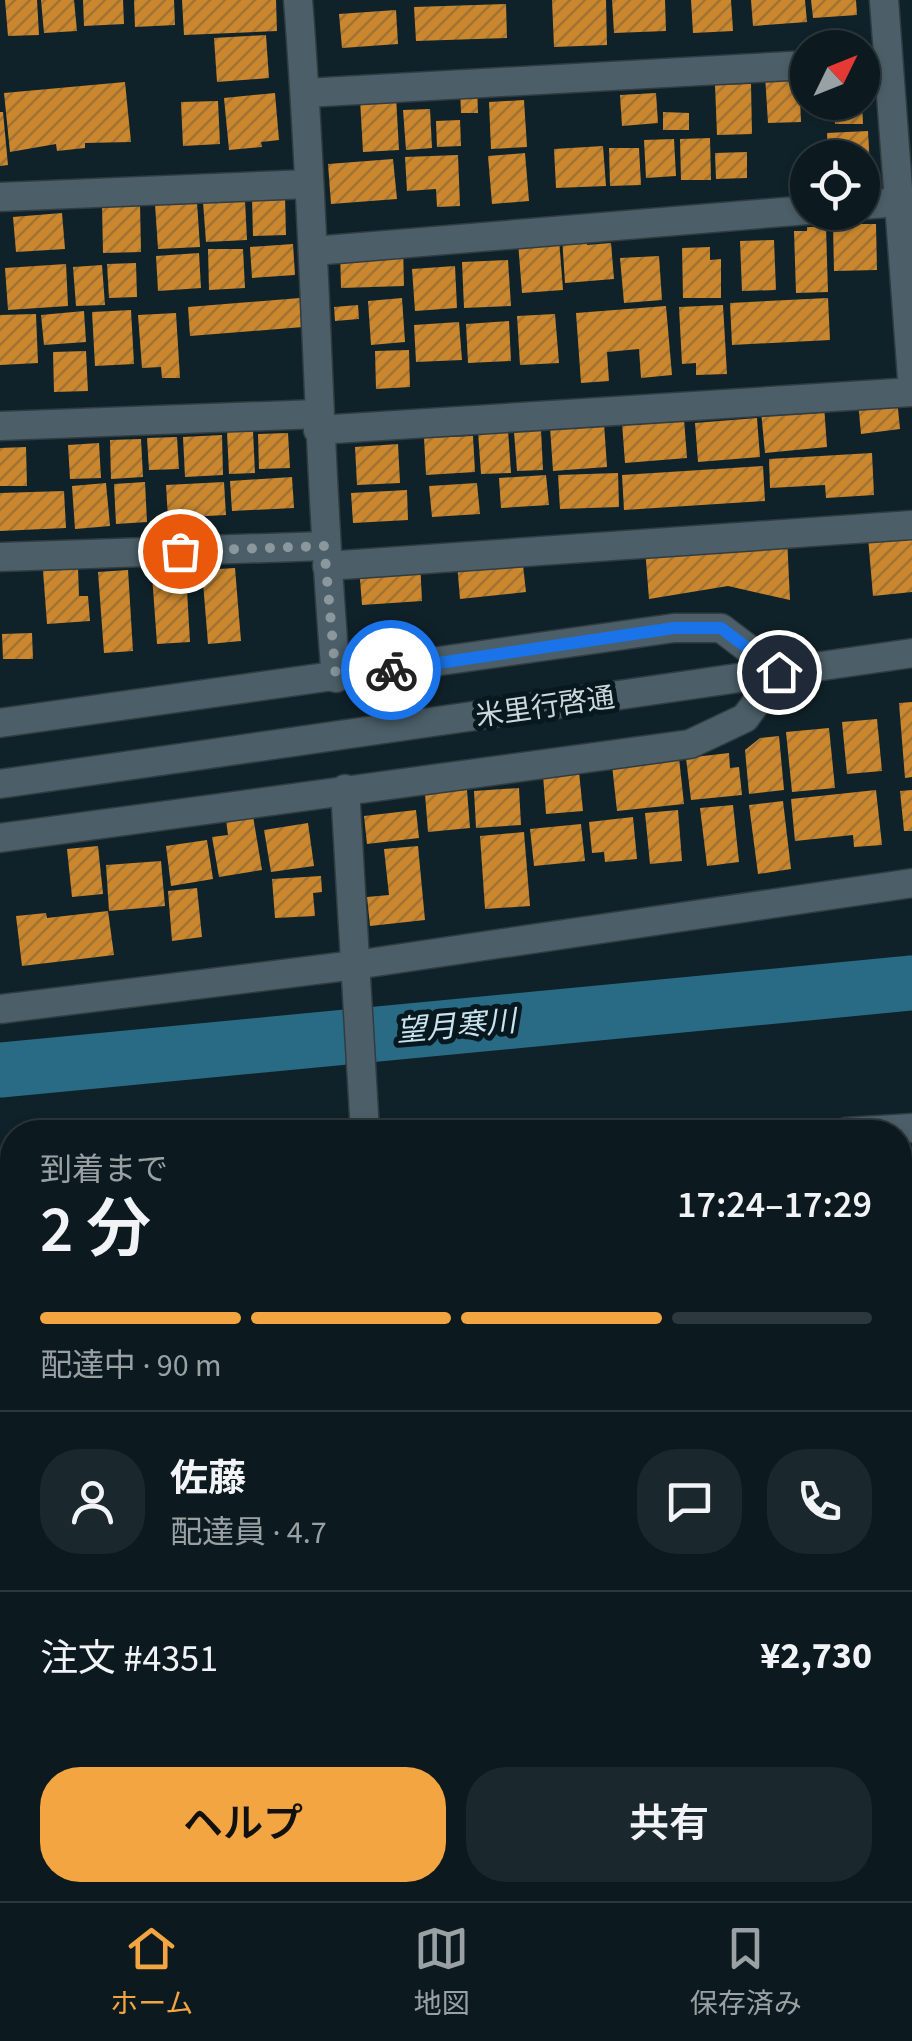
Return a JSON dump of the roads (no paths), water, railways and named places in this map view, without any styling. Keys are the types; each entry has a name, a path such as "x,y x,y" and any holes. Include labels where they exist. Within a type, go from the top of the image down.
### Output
{"street":[{"path":"298,0 313,251 318,422 336,678"},
{"path":"880,30 884,0"},
{"path":"305,93 790,65"},
{"path":"880,92 898,202 912,378"},
{"path":"0,198 309,184"},
{"path":"880,204 898,202"},
{"path":"313,251 790,211"},
{"path":"0,426 318,422 912,392"},
{"path":"0,557 326,556 912,524"},
{"path":"0,723 674,628 721,628 779,672 745,718 690,744 0,838"},
{"name":"米里行啓通","path":"0,784 912,653"},
{"path":"345,790 364,1120"},
{"path":"0,1009 354,965 912,883"}],"waterway":[{"name":"望月寒川","path":"0,1070 912,983"}]}
